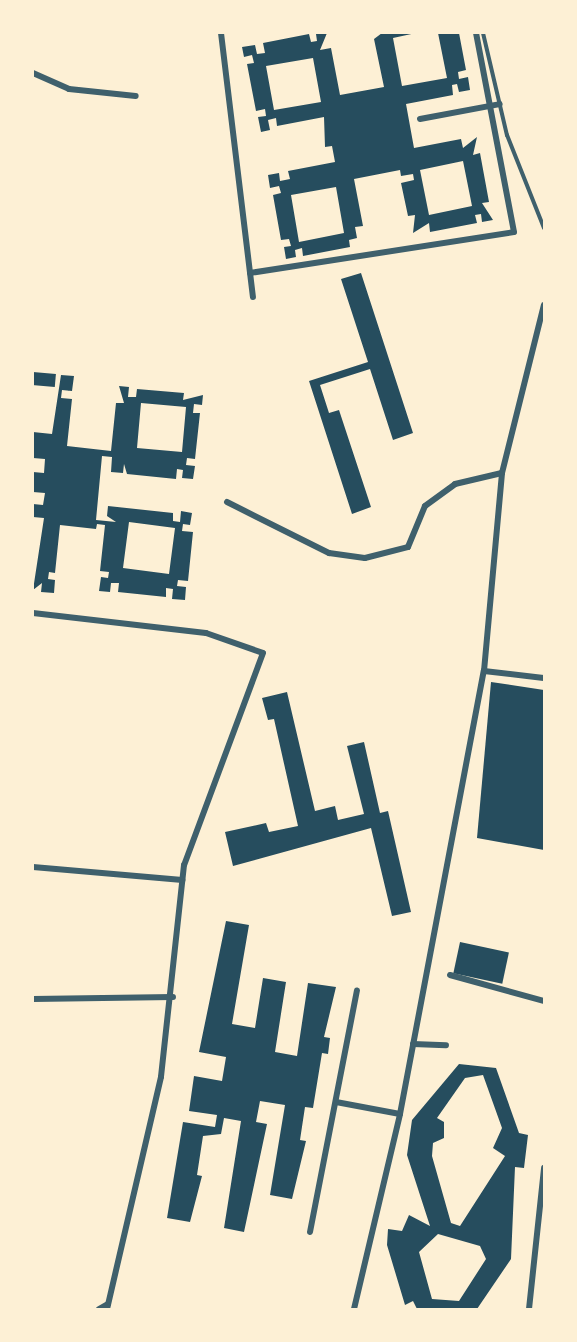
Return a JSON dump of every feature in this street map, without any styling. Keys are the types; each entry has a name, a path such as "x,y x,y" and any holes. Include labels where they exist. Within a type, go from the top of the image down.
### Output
{"street":[{"path":"223,33 253,297"},
{"path":"250,273 514,232 486,106 476,33"},
{"path":"33,73 69,90 136,96"},
{"path":"420,119 500,104"},
{"path":"354,1309 400,1114 484,671 502,473 544,305"},
{"path":"227,502 329,554 365,558 408,547 424,506 455,484 502,473"},
{"path":"33,613 206,633 263,653 220,756 182,880 173,997 161,1077 108,1306 99,1309"},
{"path":"484,671 544,678"},
{"path":"33,867 182,880"},
{"path":"450,975 544,1001"},
{"path":"310,1232 357,991"},
{"path":"33,999 173,997"},
{"path":"413,1044 446,1045"},
{"path":"336,1102 400,1114"},
{"path":"529,1309 544,1168"}],"lane":[{"path":"483,33 518,170 544,228"}],"building":[{"path":"327,33 320,50 331,48 340,95 384,87 374,39 382,33 416,33 393,38 402,86 447,78 438,33 459,33 466,70 458,72 459,79 468,77 470,90 459,92 457,84 452,85 453,95 406,104 414,148 461,139 463,148 477,137 473,155 480,153 489,202 482,203 493,220 482,222 481,214 475,215 477,223 430,232 429,223 413,233 415,215 408,216 401,183 414,180 413,174 401,176 400,170 354,179 363,226 355,227 357,238 349,240 350,247 303,256 302,248 295,250 296,257 286,259 284,247 291,246 289,239 281,240 273,195 281,193 279,186 270,188 268,175 279,173 280,181 290,179 288,171 335,162 332,146 325,147 324,117 277,126 276,118 268,120 270,130 261,132 258,117 266,116 265,109 256,111 247,64 254,63 252,55 244,57 242,47 255,45 257,54 265,53 263,43 309,34 311,42 317,41 316,34","holes":["313,58 321,102 274,110 266,66","463,161 472,206 429,215 420,170","336,187 344,233 299,242 291,195"]},
{"path":"361,273 413,433 393,440 370,369 320,385 329,413 339,410 371,507 352,514 309,381 368,362 341,279"},
{"path":"33,372 56,374 55,387 33,385"},
{"path":"61,375 74,376 72,391 62,390 61,398 72,399 67,446 111,451 116,403 124,403 119,386 129,387 128,397 136,397 137,389 184,393 183,400 203,395 202,405 194,404 193,413 200,413 195,459 187,458 186,465 195,466 193,479 182,478 183,470 177,469 176,479 127,474 124,464 123,473 111,472 112,457 102,456 96,520 116,522 107,516 108,506 173,513 173,521 180,522 181,511 192,513 190,525 183,524 182,531 193,532 188,581 178,580 177,586 186,587 185,600 172,599 173,589 166,588 166,597 118,592 119,583 111,583 110,592 99,591 101,577 108,578 109,572 100,571 105,525 97,524 96,529 60,525 55,573 49,572 48,579 55,580 54,593 41,592 42,583 33,590 44,518 33,517 33,504 43,505 45,493 33,492 33,472 44,473 45,459 33,458 33,432 52,434","holes":["141,403 186,407 182,452 137,448","129,522 175,528 169,574 123,568"]},
{"path":"491,682 544,690 544,850 477,838"},
{"path":"287,692 315,811 335,806 338,820 364,814 347,746 364,742 380,813 388,811 411,912 392,916 371,828 233,866 225,832 266,823 269,832 298,826 274,719 268,720 262,698"},
{"path":"226,921 249,925 232,1024 255,1028 263,978 286,982 275,1052 297,1056 308,983 336,987 324,1037 330,1038 328,1054 322,1053 313,1108 305,1107 300,1140 306,1141 292,1199 270,1195 285,1105 260,1101 256,1122 267,1124 244,1232 224,1228 241,1121 224,1118 221,1134 203,1136 197,1175 202,1176 190,1222 167,1218 183,1122 215,1127 217,1115 189,1111 194,1076 222,1081 226,1057 199,1052"},
{"path":"460,942 509,952 502,984 453,973"},
{"path":"459,1064 496,1068 519,1133 528,1135 524,1168 515,1167 511,1259 477,1309 417,1309 413,1301 405,1305 387,1245 388,1229 402,1231 409,1215 430,1226 407,1155 412,1120","holes":["483,1075 502,1128 493,1148 505,1156 460,1226 451,1223 432,1156 433,1143 444,1138 444,1122 437,1118 465,1078","438,1234 480,1246 486,1259 459,1301 432,1299 419,1252"]}]}
